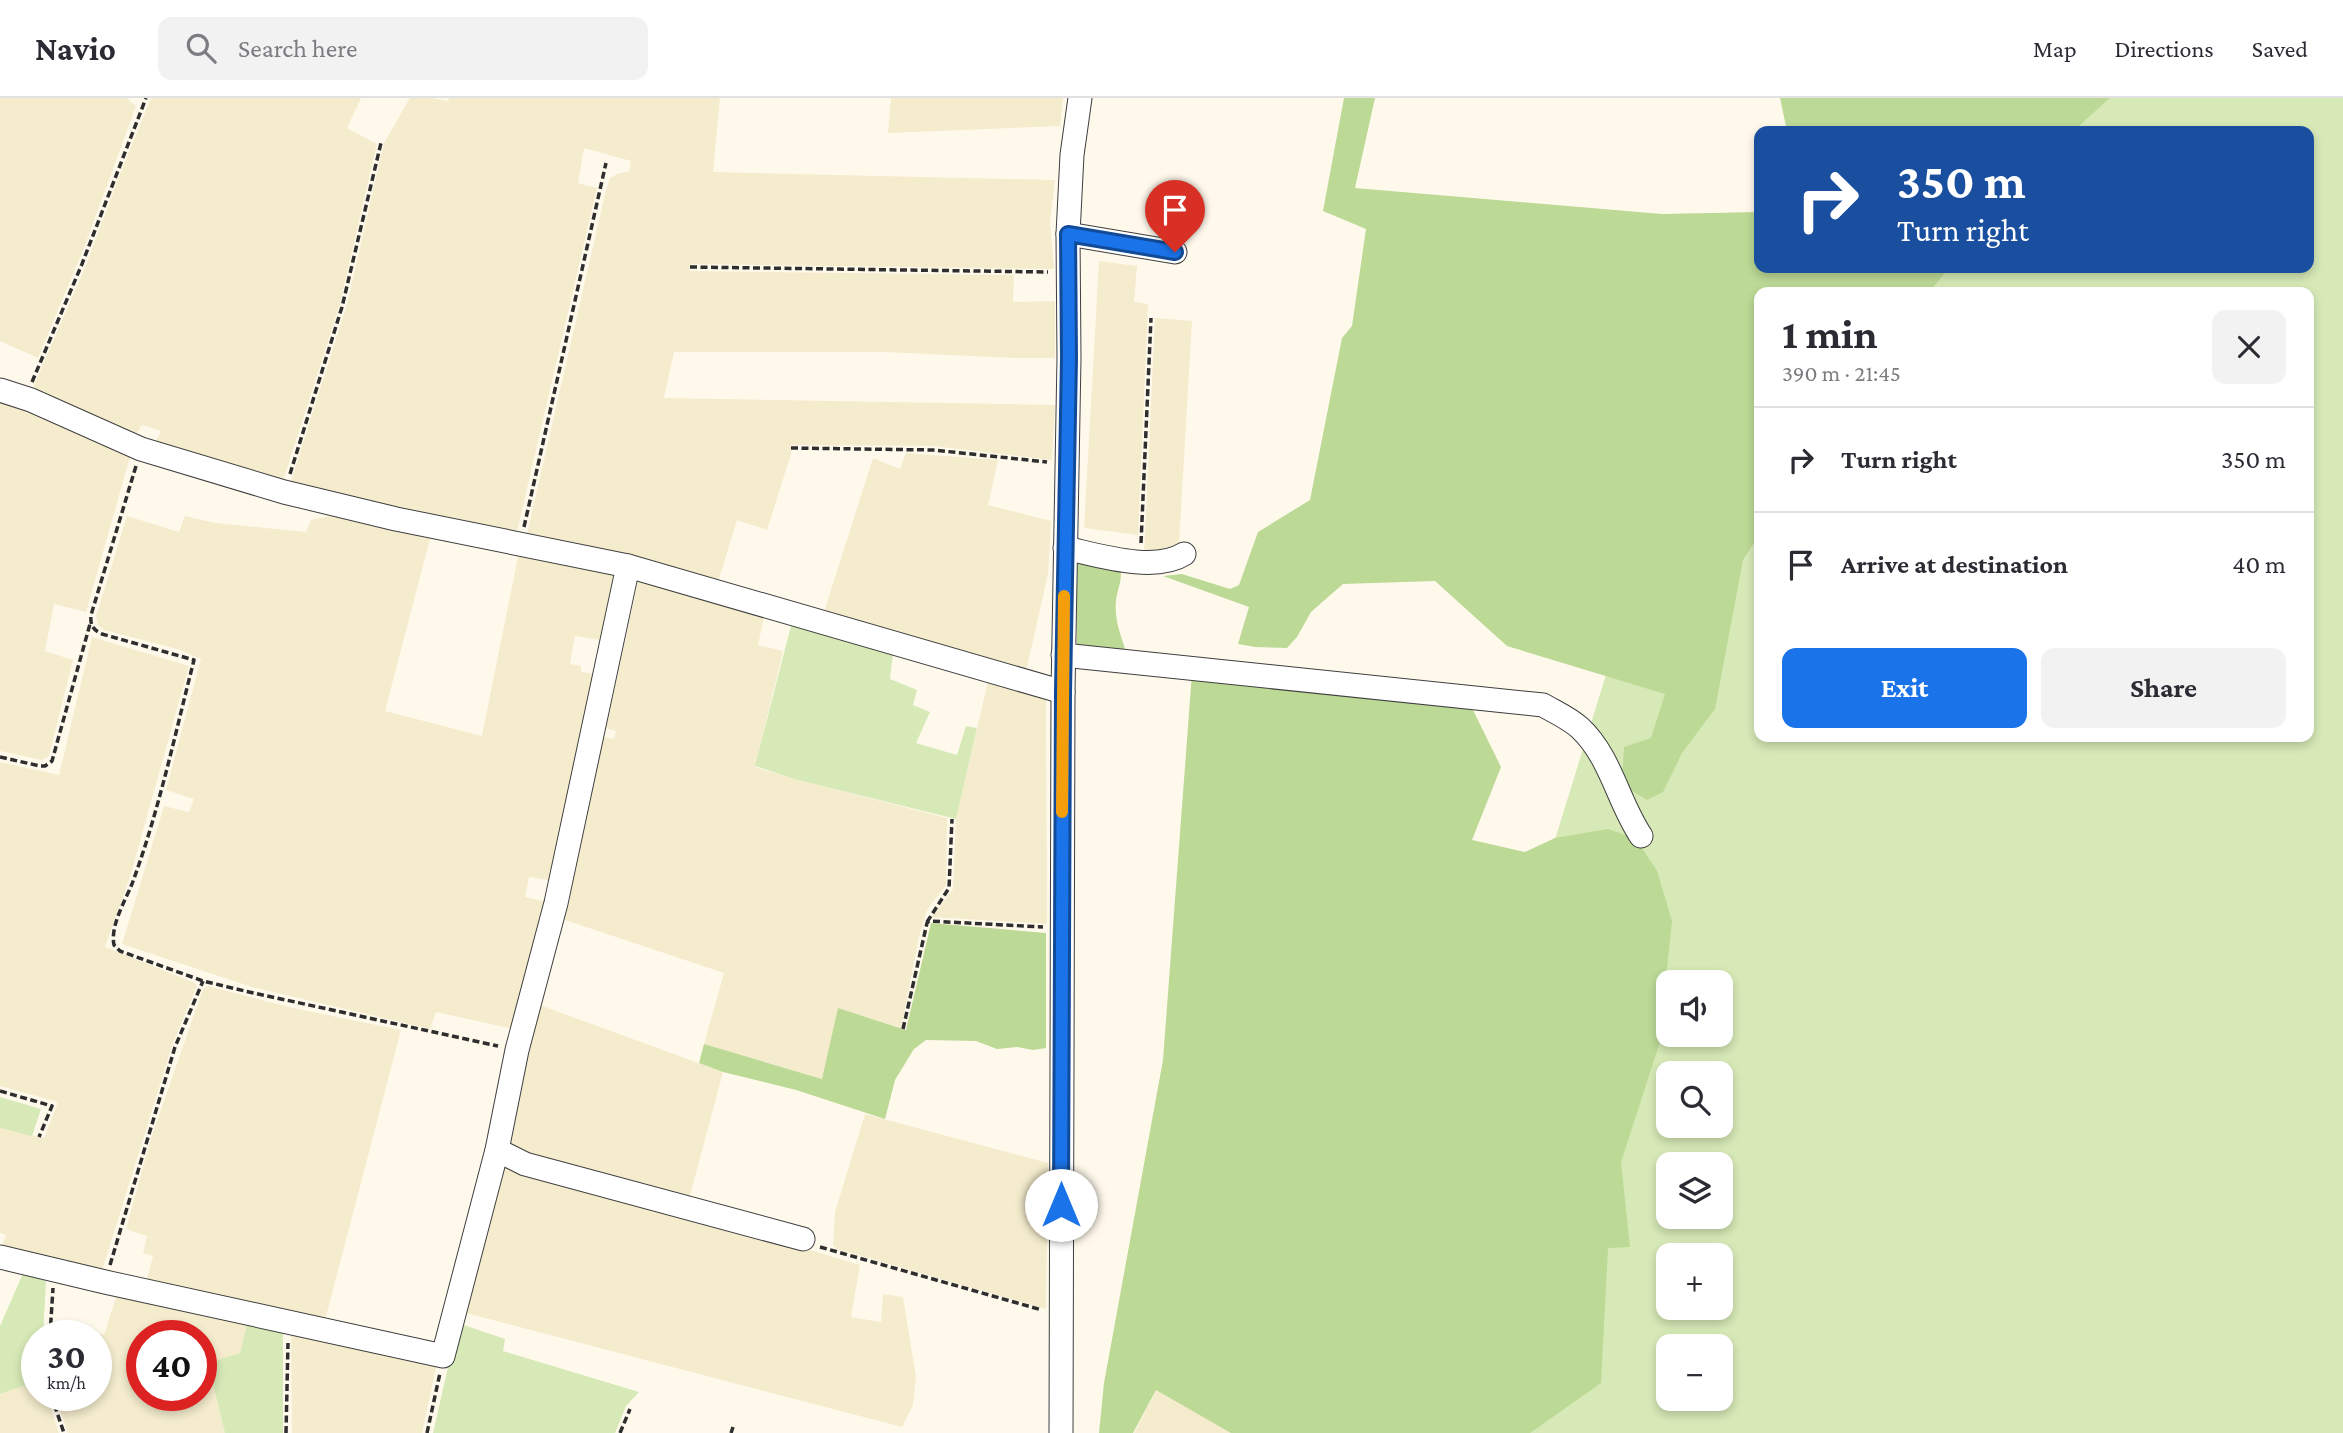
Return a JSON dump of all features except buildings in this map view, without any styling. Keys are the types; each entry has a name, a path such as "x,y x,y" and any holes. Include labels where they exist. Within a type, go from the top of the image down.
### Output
{"street":[{"path":"1061,1433 1063,655 1068,234 1072,155 1080,98"},
{"path":"1068,234 1175,252"},
{"path":"0,390 25,398 141,449 284,492 396,519 628,566 1063,692"},
{"path":"1065,548 1140,561 1163,562 1184,554"},
{"path":"0,1257 443,1356 497,1150 517,1050 556,903 628,566"},
{"path":"1063,655 1543,705 1580,728 1592,742 1614,780 1629,818 1641,836"},
{"path":"497,1150 525,1164 803,1239"}],"path":[{"path":"25,398 82,264 146,98"},
{"path":"284,492 342,307 381,143"},
{"path":"520,544 606,163"},
{"path":"690,267 1068,272"},
{"path":"1140,561 1151,318"},
{"path":"791,448 933,450 1067,464"},
{"path":"0,757 45,766 54,758 91,615 141,449"},
{"path":"90,622 94,630 102,634 194,660 158,800 113,938 114,945 120,951 203,981 517,1050"},
{"path":"903,1029 927,923 949,888 951,819"},
{"path":"927,923 932,920 1062,928"},
{"path":"105,1282 175,1047 203,981"},
{"path":"0,1091 52,1106 39,1137"},
{"path":"803,1239 815,1246 1061,1315"},
{"path":"51,1320 55,1270"},
{"path":"286,1433 288,1323"},
{"path":"427,1433 443,1356"},
{"path":"620,1433 630,1409"},
{"path":"56,1411 64,1433"},
{"path":"731,1433 733,1427"}],"shaded area":[{"path":"0,98 126,98 136,106 84,248 38,358 0,341"},
{"path":"151,98 361,98 347,128 377,144 339,307 284,478 278,481 209,461 156,441 161,431 142,425 134,437 33,393"},
{"path":"410,98 448,101 449,98 720,98 713,172 1055,180 1050,222 1054,269 691,264 689,271 1014,275 1013,302 1055,301 1055,358 885,352 674,352 664,398 1055,405 1052,460 933,446 791,445 791,454 767,530 737,520 718,582 526,538 606,190 610,178 629,172 631,161 584,148 578,183 597,188 516,536 290,484 347,304 384,143"},
{"path":"891,98 1063,98 1060,126 888,133"},
{"path":"1099,261 1137,266 1134,302 1148,304 1138,535 1084,528"},
{"path":"1155,318 1192,321 1179,544 1171,550 1144,555"},
{"path":"0,397 132,450 86,612 54,604 45,651 73,660 49,756 42,760 0,751"},
{"path":"906,453 998,460 988,505 1051,521 1048,574 1025,676 823,615 873,458 900,469"},
{"path":"340,514 431,535 385,711 482,736 519,552 615,569 607,641 575,636 570,664 581,666 581,672 600,675 555,881 529,877 525,897 548,902 518,1030 436,1012 430,1029 252,987 122,944 164,806 189,812 194,799 166,790 201,659 181,650 104,630 98,625 96,616 127,516 179,532 185,516 215,523 306,532 311,520"},
{"path":"639,577 765,613 758,645 783,651 755,767 947,818 946,885 927,910 901,1028 838,1008 823,1079 704,1044 724,973 562,919 603,737 614,739 616,731 606,728"},
{"path":"92,637 189,666 130,877 105,947 197,986 173,1043 102,1271 0,1251 6,1235 0,1233 0,1128 44,1138 58,1102 0,1086 0,762 59,775"},
{"path":"988,681 1046,697 1047,924 932,917 953,889 956,819"},
{"path":"208,986 293,1008 401,1030 324,1324 145,1287 153,1256 143,1253 147,1236 126,1229 151,1138 203,989"},
{"path":"537,1004 723,1072 688,1203 528,1163 509,1147"},
{"path":"865,1114 1048,1163 1046,1309 833,1246 835,1212"},
{"path":"501,1164 634,1197 860,1265 851,1317 881,1322 883,1294 903,1297 916,1377 913,1405 902,1427 462,1312"},
{"path":"118,1291 248,1320 240,1353 217,1360 217,1320 126,1320 126,1411 217,1411 217,1400 225,1433 68,1433 60,1411 112,1411 112,1320 109,1320"},
{"path":"291,1331 437,1363 422,1433 292,1433"},
{"path":"21,1387 21,1411 51,1411 59,1433 0,1433 0,1394"},
{"path":"1158,1387 1233,1433 1134,1433"}],"green space":[{"path":"1344,98 1375,98 1355,188 1662,214 1754,212 1754,273 1945,273 1933,287 1754,287 1754,543 1743,560 1715,709 1682,753 1663,792 1647,800 1632,791 1622,779 1624,747 1651,738 1665,694 1507,646 1435,581 1343,584 1311,612 1297,637 1287,648 1238,644 1249,607 1163,576 1182,574 1230,589 1239,585 1258,532 1310,500 1342,338 1352,326 1366,229 1323,211"},
{"path":"1780,98 2110,98 2079,126 1786,126"},
{"path":"1949,98 2343,98 2343,1433 1406,1433 1526,933 1653,523 1754,309 1754,742 2314,742 2314,287 1769,287 1782,273 2314,273 2314,126 1918,126"},
{"path":"1082,559 1120,566 1116,613 1126,651 1077,652 1077,563"},
{"path":"792,622 893,653 890,679 917,690 913,705 930,712 916,743 957,755 966,726 977,728 956,819 794,779 755,766"},
{"path":"1192,673 1469,702 1501,767 1472,840 1525,852 1555,838 1608,829 1636,839 1657,871 1672,921 1667,970 1656,970 1656,1047 1658,1047 1621,1162 1630,1247 1608,1248 1601,1383 1530,1433 1231,1433 1156,1390 1133,1433 1099,1433 1104,1383 1163,1060"},
{"path":"931,923 1046,933 1046,1048 997,1049 976,1041 926,1040 914,1049 895,1080 885,1119 796,1090 723,1072 699,1063 704,1044 822,1079 838,1008 906,1030"},
{"path":"0,1097 41,1109 32,1136 0,1128"},
{"path":"25,1269 40,1273 46,1283 44,1320 21,1320 21,1387 0,1394 0,1326"},
{"path":"248,1320 283,1327 283,1433 225,1433 217,1400 217,1360 240,1353"},
{"path":"458,1323 505,1339 503,1351 639,1392 626,1406 615,1433 433,1433"}],"slow traffic":[{"path":"1062,812 1064,596"}],"route":[{"path":"1061,1205 1068,234 1175,252"}]}
